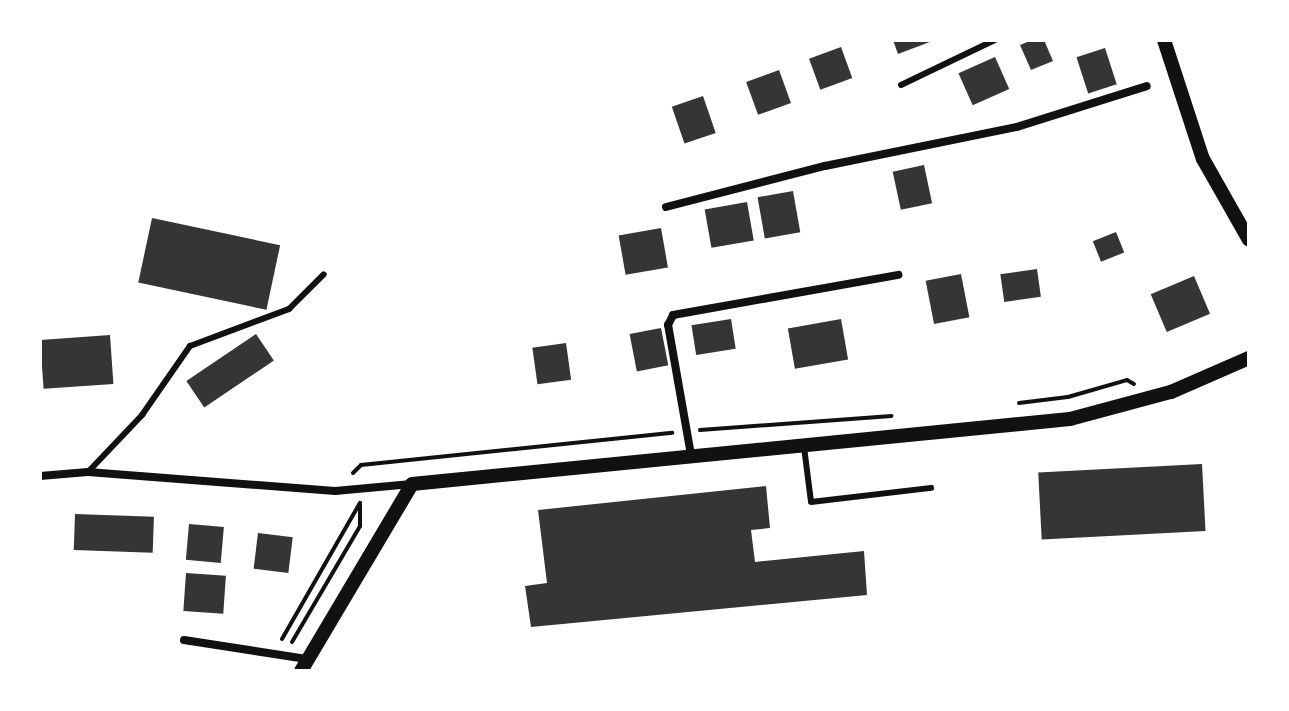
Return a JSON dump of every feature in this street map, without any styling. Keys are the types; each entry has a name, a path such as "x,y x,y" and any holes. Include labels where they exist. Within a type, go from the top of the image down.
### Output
{"street":[{"path":"1164,40 1203,159 1249,240"},
{"path":"666,207 825,166 1017,127 1147,86"},
{"path":"691,455 668,325 673,315 898,275"},
{"path":"40,476 88,472 335,491 412,484 1070,419 1153,398 1249,358"},
{"path":"184,640 275,650 304,665 412,484"}],"lane":[{"path":"901,85 995,40"},
{"path":"88,472 142,415 190,346 289,309 324,274"},
{"path":"803,445 811,502 931,488"}],"path":[{"path":"1007,405 1068,397 1127,380 1153,398"},
{"path":"335,491 336,479 347,479 361,465 687,431 901,415"},
{"path":"275,650 360,503 360,526 291,644"}],"building":[{"path":"893,40 935,40 898,54"},
{"path":"1032,40 1044,40 1053,61 1031,70 1020,45"},
{"path":"841,47 852,78 820,90 809,59"},
{"path":"1105,48 1117,84 1088,93 1076,57"},
{"path":"995,57 1009,89 973,105 958,73"},
{"path":"779,70 791,103 758,115 746,82"},
{"path":"703,96 716,133 684,144 672,107"},
{"path":"924,165 932,203 901,210 893,172"},
{"path":"793,191 800,232 765,239 758,197"},
{"path":"747,202 754,240 711,248 705,209"},
{"path":"152,218 280,245 266,310 138,283"},
{"path":"661,228 668,267 626,275 619,235"},
{"path":"1116,232 1124,252 1101,262 1093,241"},
{"path":"1037,269 1041,297 1004,302 1000,274"},
{"path":"961,274 969,317 934,324 926,281"},
{"path":"1194,276 1210,314 1167,332 1151,294"},
{"path":"731,319 736,349 696,355 691,325"},
{"path":"841,319 848,359 795,369 788,328"},
{"path":"661,328 668,365 637,371 630,334"},
{"path":"256,334 274,361 204,408 186,381"},
{"path":"110,335 113,384 44,389 40,340"},
{"path":"566,343 571,380 537,384 532,348"},
{"path":"1202,464 1206,531 1042,539 1038,473"},
{"path":"766,486 770,528 751,530 755,562 864,551 867,595 531,627 525,586 547,583 538,510"},
{"path":"75,514 154,517 153,553 74,550"},
{"path":"189,524 224,527 221,563 186,560"},
{"path":"258,533 293,537 288,573 254,569"},
{"path":"186,573 226,576 223,614 183,611"}]}
